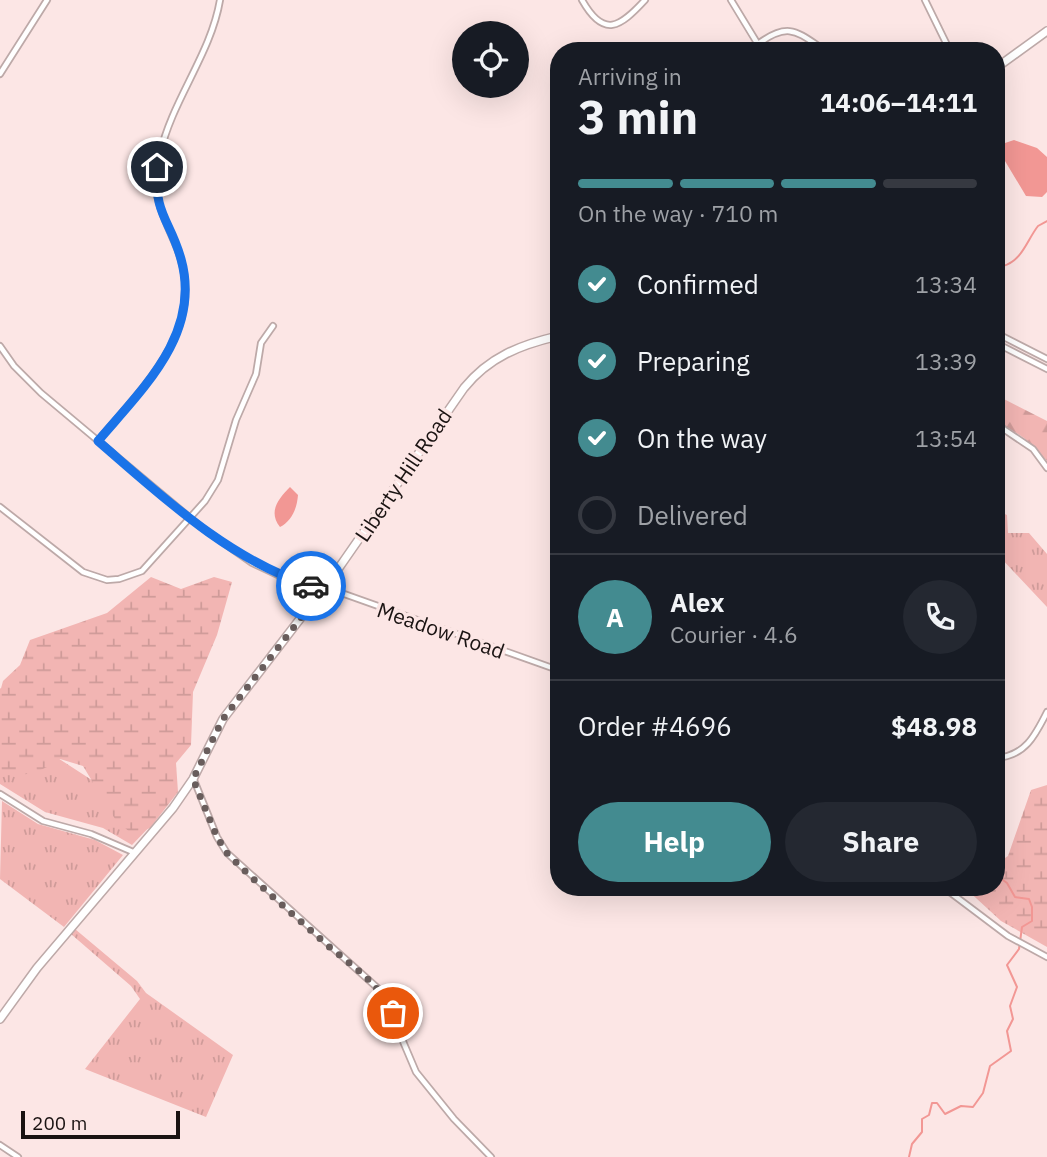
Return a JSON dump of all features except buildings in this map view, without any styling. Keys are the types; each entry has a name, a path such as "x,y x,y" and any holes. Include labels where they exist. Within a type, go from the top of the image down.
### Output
{"street":[{"path":"0,74 47,0"},
{"path":"98,441 163,359 185,314 185,274 157,201 157,167 166,132 220,0"},
{"path":"582,0 597,20 610,26 624,22 645,0"},
{"path":"731,0 757,42"},
{"path":"925,0 946,42"},
{"path":"761,42 771,34 788,30 810,42"},
{"path":"1005,61 1047,31"},
{"path":"0,507 83,572 107,580 142,571 212,491 224,469 236,420 256,374 261,343 273,326"},
{"name":"Liberty Hill Road","path":"0,1020 37,968 173,808 193,779 223,719 324,588 469,382 485,365 506,352 550,338"},
{"path":"1005,338 1047,359"},
{"name":"Meadow Road","path":"0,346 27,380 189,518 236,553 269,572 324,588 550,667"},
{"path":"1005,348 1047,369"},
{"path":"1005,429 1033,449 1047,468"},
{"path":"1005,757 1024,749 1034,738 1047,712"},
{"path":"193,779 217,837 227,853 382,992 416,1072 454,1119 491,1157"},
{"path":"0,794 43,821 91,834 133,852"},
{"path":"955,896 1002,931 1047,957"},
{"path":"0,1145 18,1157"}],"green space":[{"path":"1005,400 1047,421 1047,461 1024,438 1005,426"},
{"path":"1005,514 1008,533 1029,533 1047,554 1047,607 1005,562"},
{"path":"151,577 181,589 214,577 232,582 217,635 193,692 191,745 176,763 178,792 150,828 133,835 115,819 83,766 60,759 24,775 0,772 0,692 3,681 20,665 30,640 107,613"},
{"path":"0,688 60,734 47,751 155,821 132,845 103,828 45,812 0,784"},
{"path":"1047,785 1047,947 1001,921 974,896 1005,896 1005,858 1031,790"},
{"path":"2,801 38,824 95,840 123,855 64,927 0,879"},
{"path":"75,929 137,981 146,993 233,1055 206,1117 85,1069 140,999 131,986 71,934"}],"shaded area":[{"path":"1014,140 1037,148 1047,157 1047,192 1042,197 1026,196 1005,161 1005,143"},
{"path":"290,487 298,495 296,505 291,518 280,527 275,516 276,506"}],"waterway":[{"path":"1005,265 1015,260 1038,226 1047,221"},
{"path":"909,1157 912,1144 922,1132 922,1119 929,1115 932,1103 937,1103 945,1114 961,1106 973,1107 983,1093 990,1066 1011,1051 1007,1031 1013,1019 1010,1006 1017,987 1007,965 1019,949 1022,927 1032,921 1032,907 1029,899 1015,897 1005,882"}],"way so far":[{"path":"311,586 324,588 223,719 193,779 209,820 227,853 328,946 371,980 382,992 393,1013"}],"route":[{"path":"157,167 156,191 161,217 181,258 185,274 185,314 174,343 143,388 98,441 236,553 269,572 311,586"}]}
